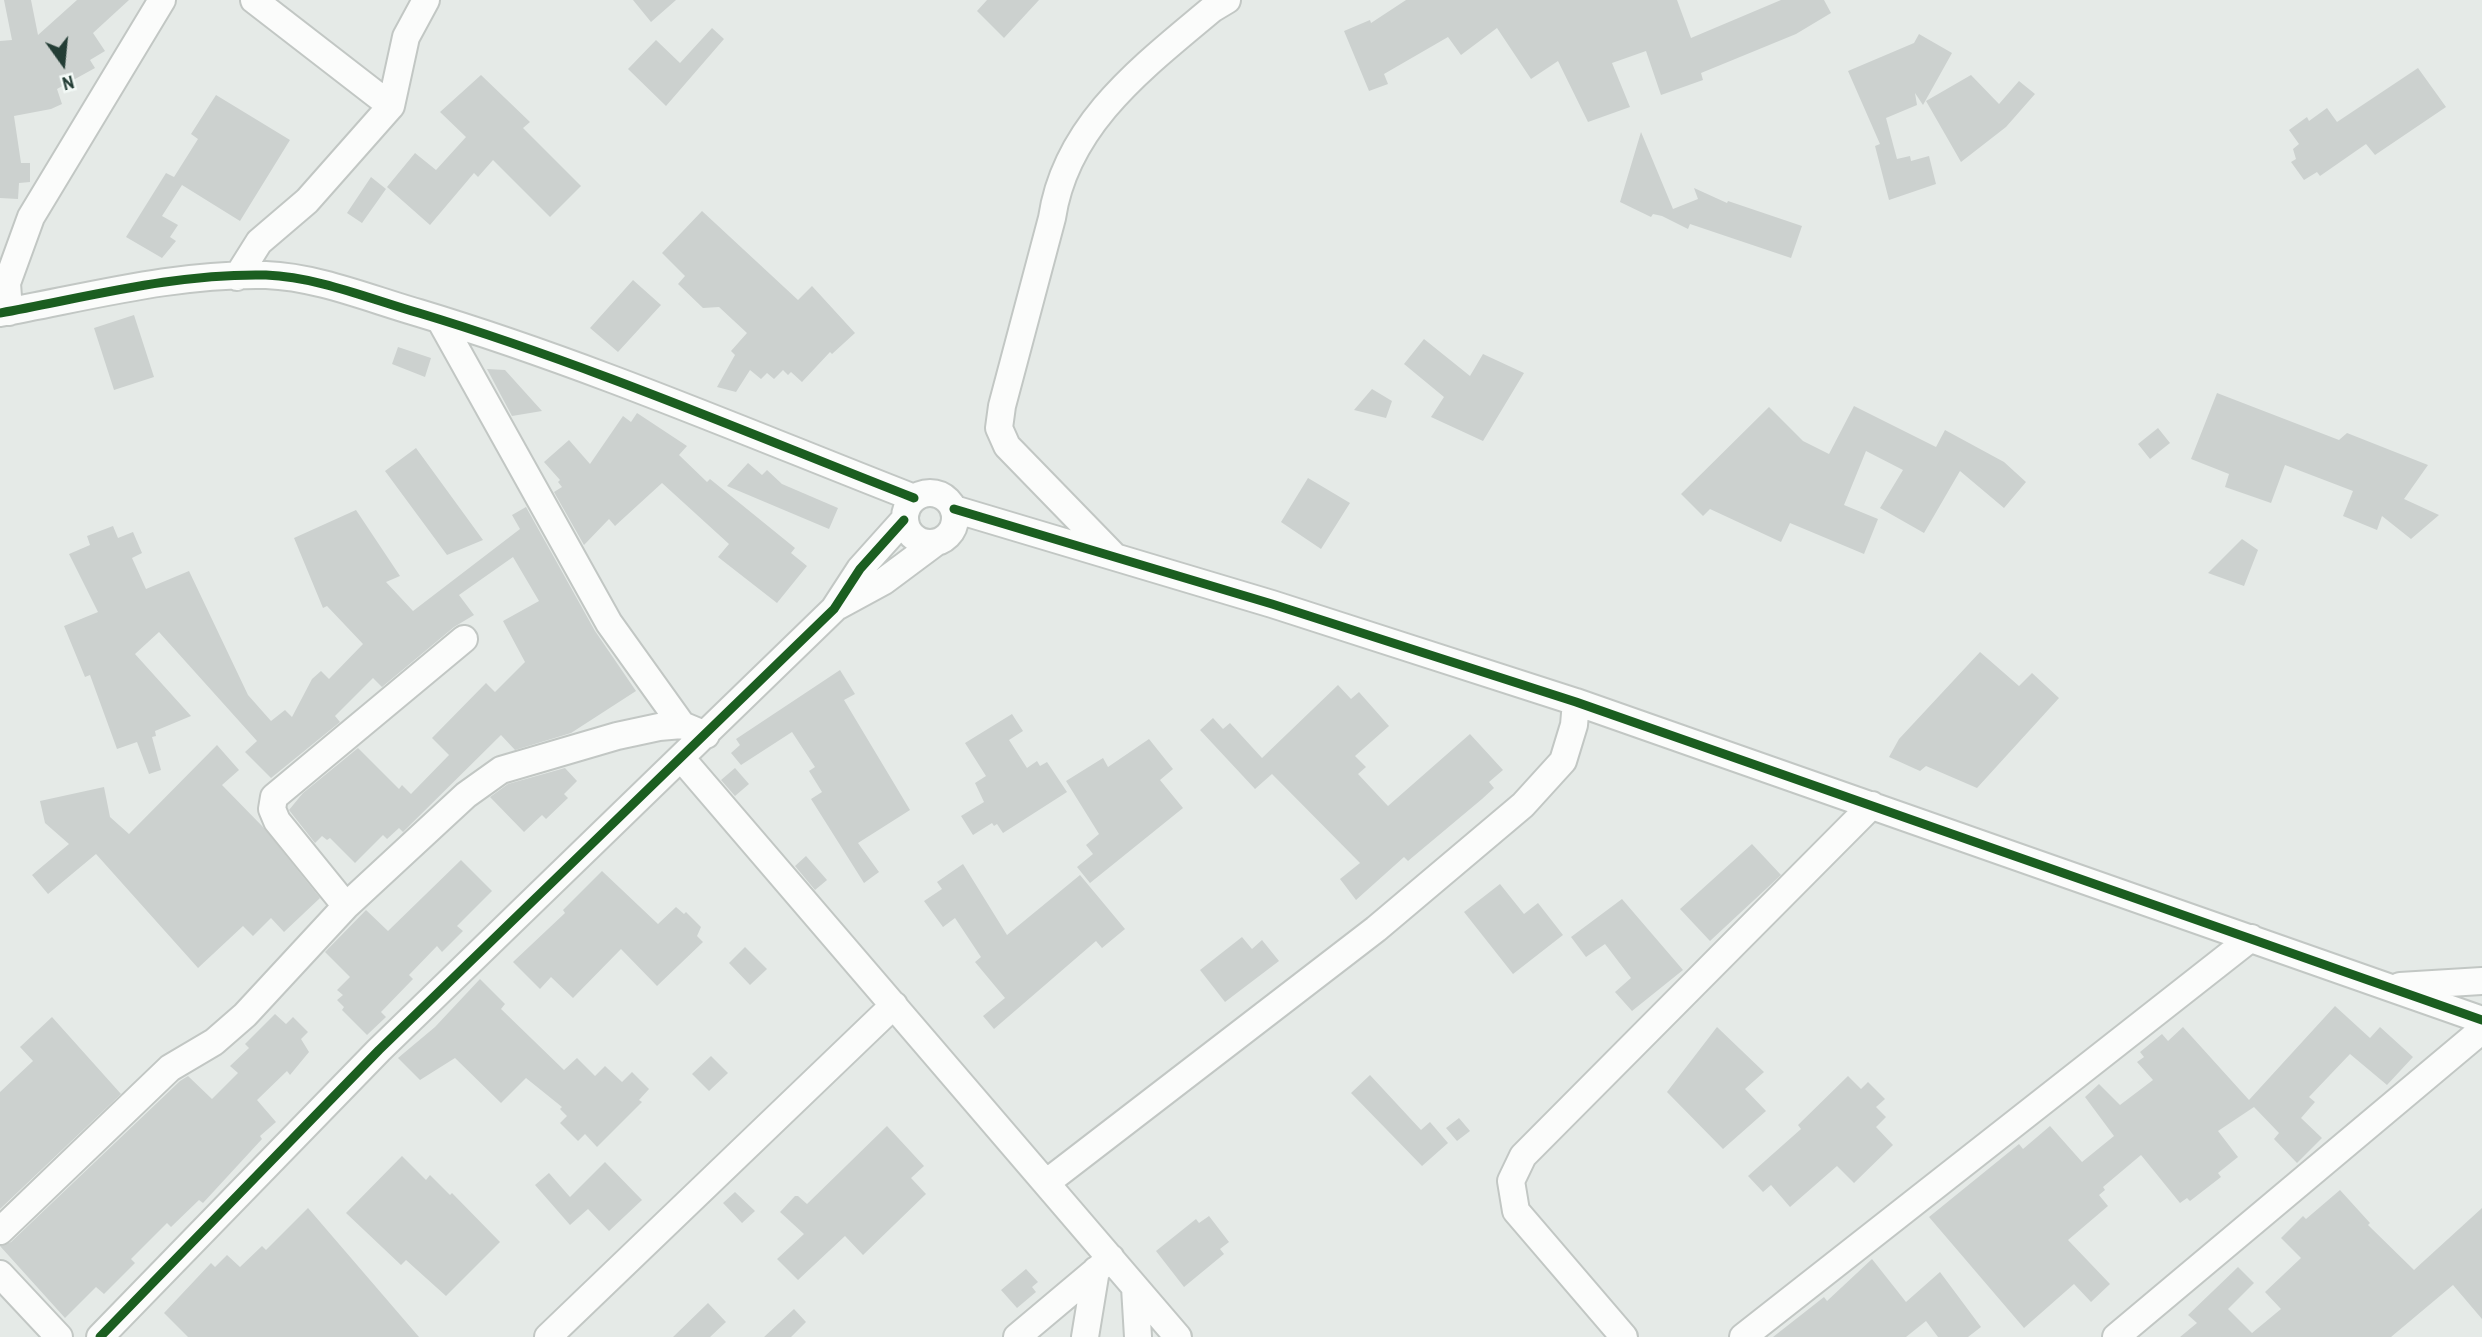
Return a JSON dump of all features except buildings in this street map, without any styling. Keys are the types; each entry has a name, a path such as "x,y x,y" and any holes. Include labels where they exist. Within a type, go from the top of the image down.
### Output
{"street":[{"path":"162,0 31,216 7,283 5,313 132,286 267,275 315,282 502,338 909,509"},
{"path":"254,0 391,106"},
{"path":"237,277 260,242 307,201 391,106 406,37 426,0"},
{"path":"1115,558 1007,446 999,428 1002,406 1045,244 1056,189 1070,156 1090,125 1131,78 1212,9 1227,0"},
{"path":"440,320 609,623 682,725 706,735"},
{"path":"100,1337 379,1050 834,609 860,569 921,494 937,494 950,502 955,518 950,534 884,581 834,609"},
{"path":"909,509 911,536 918,541 935,543"},
{"path":"954,509 1272,604 1576,702 2482,1020"},
{"path":"346,906 277,821 272,809 274,797 464,639"},
{"path":"1046,1183 1376,929 1523,805 1563,761 1574,725 1576,702"},
{"path":"0,1231 170,1068 214,1042 245,1015 346,906 467,795 501,770 617,736 682,725"},
{"path":"682,758 1046,1183 1103,1264 1135,1287 1178,1337"},
{"path":"1624,1337 1516,1211 1511,1181 1523,1156 1872,805"},
{"path":"1743,1337 2251,938"},
{"path":"2390,987 2482,981"},
{"path":"548,1337 894,1005"},
{"path":"2116,1337 2482,1030"},
{"path":"1017,1337 1103,1264"},
{"path":"1085,1337 1103,1264"},
{"path":"0,1274 59,1337"},
{"path":"1135,1287 1138,1337"}],"cycle path":[{"path":"0,313 132,287 199,278 266,275 305,280 363,295 545,354 914,498"},
{"path":"954,509 1272,604 1576,702 2482,1020"},
{"path":"100,1337 379,1050 834,609 860,569 904,520"}]}
